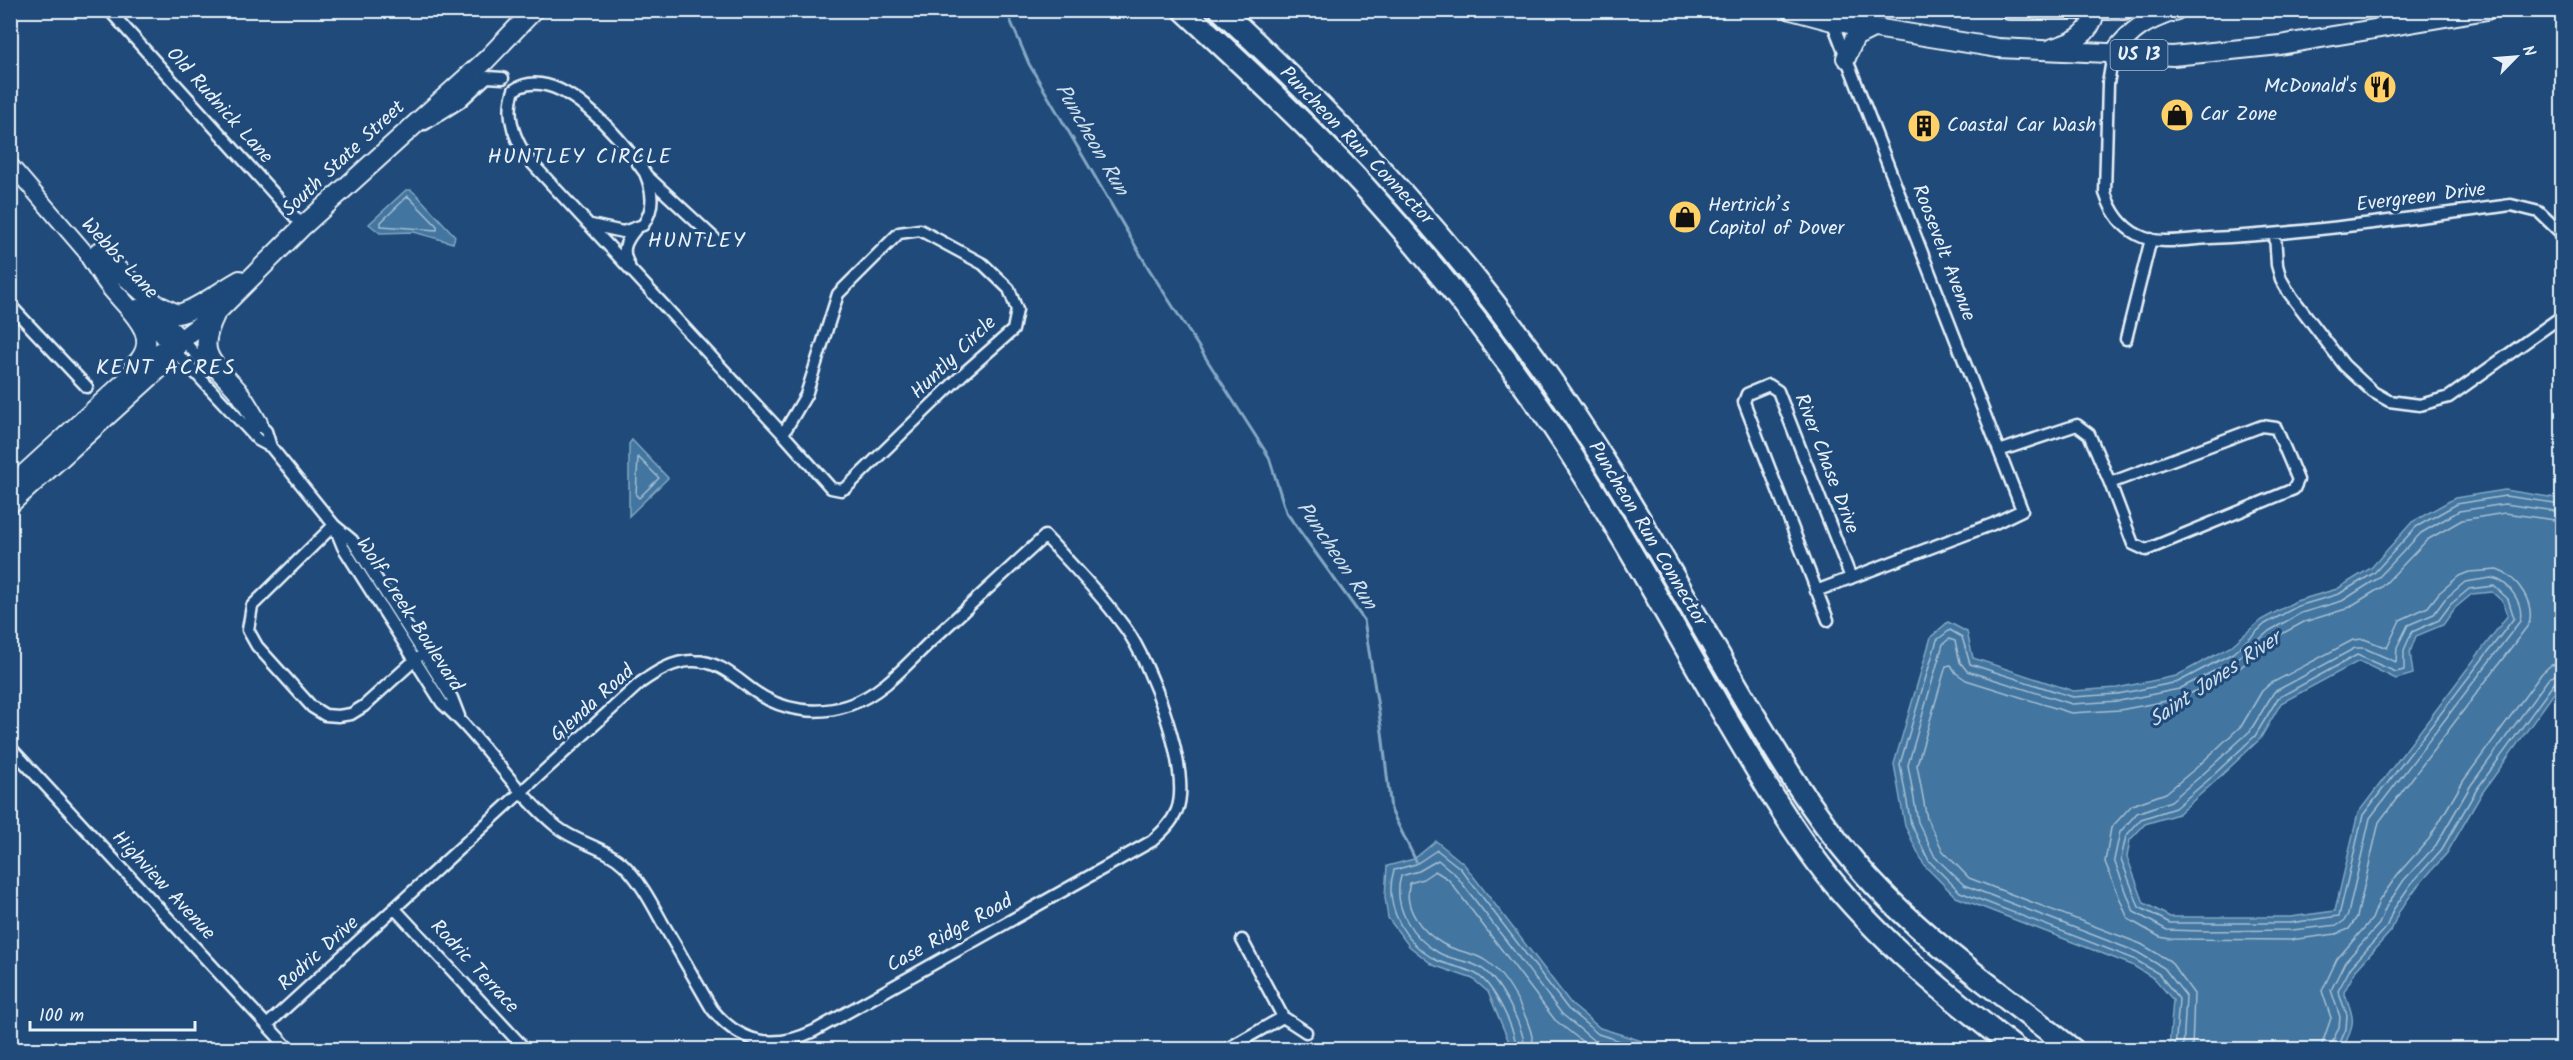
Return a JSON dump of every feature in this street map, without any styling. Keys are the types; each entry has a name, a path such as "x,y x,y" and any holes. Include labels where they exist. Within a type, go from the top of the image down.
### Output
{"highway":[{"name":"Puncheon Run Connector","path":"1184,10 1290,110 1361,183 1428,260 1492,341 1579,467 1772,795 1826,873 1866,919 1910,963 2016,1050"},
{"name":"Puncheon Run Connector","path":"1221,10 1363,148 1443,238 1508,320 1560,393 1616,481 1788,772 1857,866 1925,933 2073,1050"}],"main road":[{"name":"South State Street","path":"10,487 152,357 176,345 217,312 303,226 486,60 534,10"},
{"name":"US 13","path":"1791,10 1829,14 1873,28 1989,46 2043,51 2173,56 2280,45 2487,10"},
{"name":"US 13","path":"2009,10 2095,12 2124,10"},
{"path":"2113,54 2128,34 2143,23 2178,10"},
{"path":"2043,51 2071,43 2084,34 2092,25 2095,12"},
{"path":"1846,58 1855,37 1873,28"},
{"path":"94,255 156,304 177,314 195,309 209,297 260,269"},
{"path":"61,441 85,411 142,358 148,343 141,322 94,255"},
{"path":"217,312 206,338 209,360 239,393 258,423"},
{"name":"South State Street","path":"10,504 161,367 176,345"}],"street":[{"name":"Old Rudnick Lane","path":"109,10 303,226"},
{"name":"Roosevelt Avenue","path":"1829,14 2022,510 1993,524 1851,578"},
{"name":"Evergreen Drive","path":"2113,54 2108,84 2105,193 2110,209 2123,225 2138,235 2151,239 2275,234 2511,205 2539,212 2562,234"},
{"path":"486,60 514,90"},
{"path":"392,145 459,102 487,77 503,78"},
{"name":"Huntly Circle","path":"715,239 645,173 572,95 547,86 526,84 514,90 511,100 512,126 522,150 831,488 841,490 847,487 964,373 1013,330 1017,310 1009,289 984,264 920,230 899,233 838,294 806,395 783,434"},
{"name":"Webbs Lane","path":"10,164 176,345"},
{"name":"Huntly Circle","path":"633,273 624,250 627,239 643,225 652,207 650,186 645,173"},
{"path":"591,225 615,232 635,230"},
{"path":"2275,234 2277,265 2281,279 2289,293 2344,365 2373,392 2389,401 2420,405 2449,397 2562,316"},
{"path":"2126,339 2151,239"},
{"path":"10,305 87,387"},
{"name":"Wolf Creek Boulevard","path":"176,345 266,431 271,447 334,525 352,540 452,698 461,720"},
{"name":"Wolf Creek Boulevard","path":"176,345 258,440 271,447"},
{"name":"River Chase Drive","path":"1828,620 1744,402 1747,394 1769,385 1778,391 1851,578"},
{"path":"1999,452 2077,425 2089,434 2133,544 2145,550 2294,489 2298,480 2276,428 2262,426 2109,483"},
{"path":"334,525 252,606 248,630 257,646 312,707 326,715 338,717 357,710 423,652"},
{"name":"Wolf Creek Boulevard","path":"334,525 343,548 413,661 442,703 461,720 524,792"},
{"name":"Glenda Road","path":"395,909 640,683 673,664 694,661 716,666 737,676 755,692 798,711 824,711 849,705 866,698 886,684 1045,536"},
{"name":"Case Ridge Road","path":"524,792 557,827 605,851 624,865 640,884 712,1009 725,1025 762,1042 789,1040 814,1031 1152,841 1167,828 1177,809 1180,792 1179,763 1161,703 1140,655 1128,631 1113,612 1045,536"},
{"path":"1816,591 1851,578"},
{"name":"Highview Avenue","path":"10,747 290,1050"},
{"name":"Rodric Drive","path":"267,1024 395,909"},
{"name":"Rodric Terrace","path":"395,909 526,1050"},
{"path":"1242,940 1283,1017 1306,1032"},
{"path":"1225,1050 1283,1017"}],"water":[{"path":"406,190 411,190 417,195 455,236 453,243 414,232 380,233 369,224"},
{"path":"632,440 668,478 629,516 629,444"},
{"name":"Saint Jones River","path":"2505,490 2562,499 2562,682 2482,793 2447,853 2416,888 2398,913 2391,931 2356,970 2344,992 2352,1015 2352,1027 2342,1049 2169,1049 2173,1000 2155,979 2132,965 1956,897 1924,865 1905,826 1894,764 1931,637 1948,622 1967,632 1973,658 2073,691 2117,688 2176,676 2230,647 2261,620 2296,601 2337,589 2371,568 2412,522 2455,498","holes":["2492,592 2503,602 2508,615 2358,813 2335,911 2290,917 2170,917 2144,903 2127,857 2130,840 2145,824 2178,814 2211,785 2260,739 2281,703 2359,661 2396,679 2413,674 2410,652 2416,636 2443,625 2455,608 2472,594"]},
{"path":"1436,841 1464,864 1572,1005 1600,1028 1662,1049 1512,1049 1488,992 1473,979 1433,965 1409,946 1388,918 1385,897 1387,866 1414,859"}],"waterway":[{"name":"Puncheon Run","path":"1006,10 1029,64 1149,269 1269,457 1286,512 1364,620 1382,732 1391,810 1416,861"}],"place":[{"name":"McDonald's","path":"2380,87"},
{"name":"Car Zone","path":"2177,115"},
{"name":"Coastal Car Wash","path":"1924,126"},
{"name":"Hertrich’s Capitol of Dover","path":"1685,217"}],"district":[{"name":"HUNTLEY CIRCLE","path":"580,157"},
{"name":"HUNTLEY","path":"697,241"},
{"name":"KENT ACRES","path":"166,368"}]}
